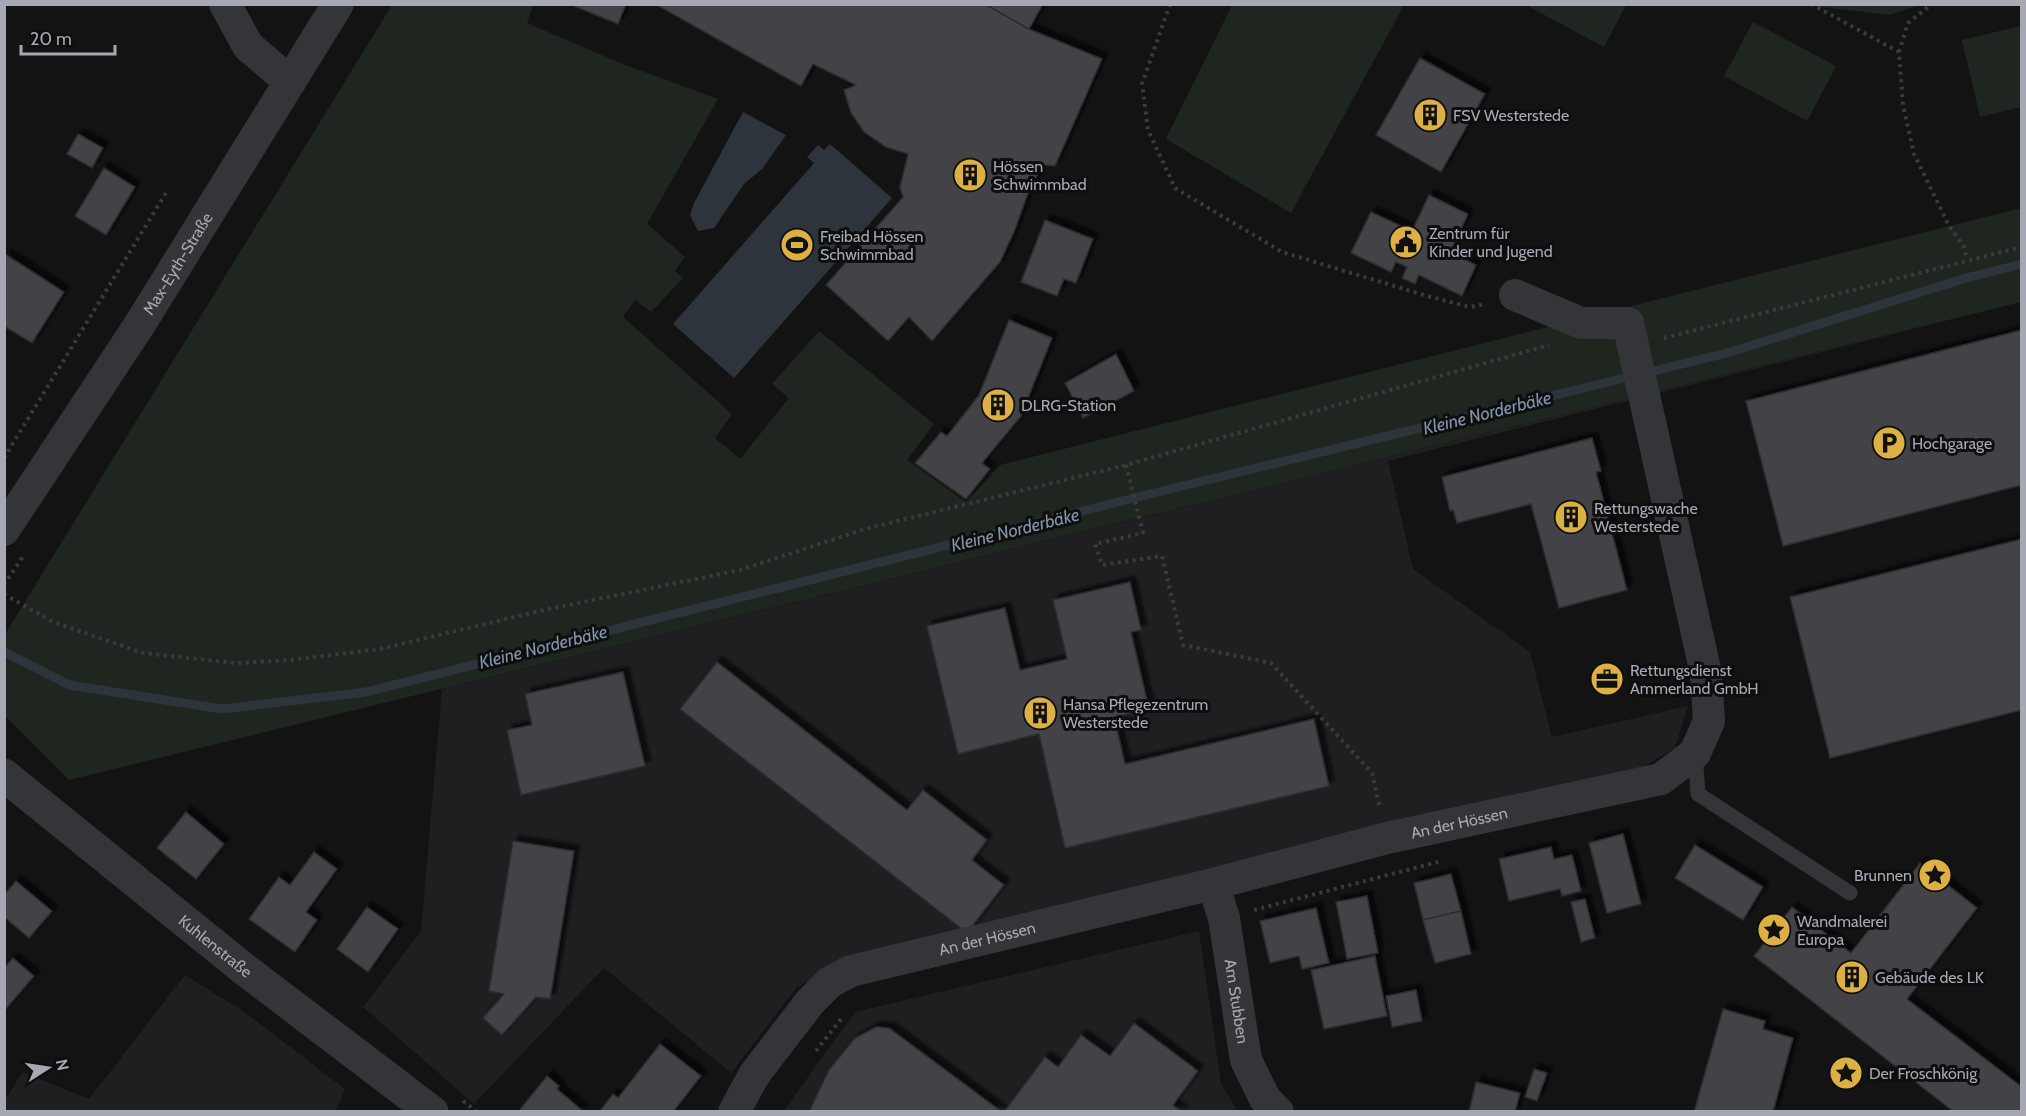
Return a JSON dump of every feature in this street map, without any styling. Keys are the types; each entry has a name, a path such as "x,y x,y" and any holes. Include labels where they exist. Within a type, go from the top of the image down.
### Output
{"street":[{"path":"225,4 248,46 290,82"},
{"name":"Max-Eyth-Straße","path":"4,530 140,324 338,4"},
{"name":"An der Hössen","path":"734,1112 754,1075 810,1002 830,982 851,971 1213,884 1387,838 1661,779 1695,753 1709,721 1706,675 1628,323 1581,323 1515,295"},
{"name":"Kuhlenstraße","path":"4,774 118,870 262,984 432,1112"},
{"name":"Am Stubben","path":"1213,884 1224,918 1246,1060 1265,1099 1278,1112"}],"lane":[{"path":"1695,753 1698,794 1850,893"}],"path":[{"path":"1170,4 1142,84 1148,130 1175,188 1282,252 1470,307 1515,295"},
{"path":"1811,4 1899,52"},
{"path":"1932,4 1908,23 1899,52 1903,105 1914,154 1948,224 1964,247 1967,259"},
{"path":"4,458 167,191"},
{"path":"1635,353 1967,259 2022,246"},
{"path":"4,594 53,621 142,653 234,663 291,660 380,649 544,610 740,570 866,529 1126,465 1559,342"},
{"path":"1126,465 1143,533 1095,544 1102,564 1162,556 1183,645 1271,663 1372,773 1387,838"}],"shaded area":[{"path":"1805,4 1919,5 1890,15"},
{"path":"392,5 533,5 527,23 620,63 718,99 647,224 685,257 675,271 683,278 651,312 635,300 623,317 732,414 715,438 740,459 789,398 772,384 819,331 934,424 907,460 966,502 1000,465 2021,208 2021,302 69,780 5,716 4,636"},
{"path":"1232,5 1404,5 1291,213 1166,139"},
{"path":"1526,5 1626,5 1604,47"},
{"path":"1753,22 1836,66 1807,121 1724,76"},
{"path":"2021,26 2021,107 1980,117 1962,40"},
{"path":"743,112 786,135 762,169 744,184 714,228 698,231 690,215 694,203"},
{"name":"Freibad Hössen Schwimmbad","path":"830,144 892,198 734,378 673,324 814,163 807,157 818,145 824,150"},
{"path":"2021,302 1388,461 1413,569 1530,652 1552,737 1688,706 1675,748 1631,774 846,962 797,987 731,1073 604,968 474,1104 363,1007 421,931 442,689"},
{"path":"1199,931 1221,1084 1238,1111 783,1112 855,1012"},
{"path":"185,975 243,1011 345,1089 336,1111 5,1111 5,1094 8,1096 22,1072 89,1099"}],"building":[{"path":"569,4 626,4 618,24"},
{"name":"Hössen Schwimmbad","path":"655,4 985,4 1029,29 1102,59 1055,166 1044,165 1031,185 1000,262 932,341 909,317 888,341 826,285 903,197 900,187 908,154 886,147 864,132 851,113 844,90 856,85 813,64 801,86"},
{"path":"985,4 1043,4 1029,29"},
{"name":"FSV Westerstede","path":"1420,58 1485,94 1441,172 1376,135"},
{"path":"78,134 103,148 92,168 67,154"},
{"path":"104,168 135,187 106,235 75,216"},
{"name":"Zentrum für Kinder und Jugend","path":"1429,195 1468,214 1450,252 1476,265 1462,296 1419,275 1415,284 1402,278 1407,267 1396,262 1391,272 1351,253 1371,212 1412,231"},
{"path":"1045,220 1093,239 1076,283 1064,279 1057,296 1021,282"},
{"path":"5,254 64,292 32,343 4,326"},
{"name":"DLRG-Station","path":"1009,320 1052,338 1021,416 982,463 990,469 966,499 915,463 941,432 947,436 979,395"},
{"name":"Hochgarage","path":"2022,330 2022,485 1783,546 1746,401"},
{"path":"1116,354 1134,391 1083,418 1065,383"},
{"name":"Rettungswache Westerstede","path":"1592,438 1601,471 1596,472 1627,590 1559,608 1531,504 1457,523 1453,510 1450,511 1442,477"},
{"path":"2022,539 2022,710 1830,758 1790,597"},
{"name":"Hansa Pflegezentrum Westerstede","path":"1130,582 1141,630 1131,632 1149,709 1114,717 1125,764 1314,719 1329,786 1065,848 1039,734 958,754 927,626 1005,608 1020,670 1067,659 1053,600"},
{"path":"717,662 907,810 923,790 987,840 972,860 1004,885 967,933 680,709"},
{"path":"623,672 645,766 521,795 507,730 532,725 525,694"},
{"path":"186,812 224,844 196,879 157,848"},
{"path":"1623,834 1641,904 1607,913 1589,843"},
{"path":"513,841 574,851 550,999 536,997 502,1035 483,1018 504,994 489,991"},
{"path":"1695,845 1763,887 1743,920 1675,878"},
{"path":"1551,847 1554,859 1572,855 1581,891 1562,896 1560,889 1509,901 1499,859"},
{"path":"314,852 337,869 306,912 317,920 295,952 249,919 279,877 290,885"},
{"name":"Gebäude des LK","path":"1920,863 1977,908 1907,999 2022,1087 2022,1112 1954,1112 1754,956 1792,907 1851,953"},
{"path":"1451,874 1461,911 1423,920 1414,883"},
{"path":"16,881 52,911 29,938 4,917 4,895"},
{"path":"1367,896 1378,953 1347,959 1336,902"},
{"path":"1585,899 1595,938 1581,942 1571,902"},
{"path":"367,907 398,929 368,972 337,949"},
{"path":"1316,908 1329,963 1302,969 1299,956 1270,963 1260,921"},
{"path":"1461,911 1471,954 1435,963 1423,920"},
{"path":"1375,956 1387,1016 1324,1029 1311,970"},
{"path":"13,958 34,976 4,1011 4,968"},
{"path":"1416,990 1422,1021 1392,1027 1386,996"},
{"path":"1723,1009 1765,1021 1763,1029 1793,1038 1773,1112 1694,1112"},
{"path":"1134,1023 1198,1071 1173,1105 1182,1112 1004,1112 1045,1057 1058,1067 1081,1035 1110,1056"},
{"path":"876,1027 889,1028 1002,1112 809,1112 829,1070 855,1038"},
{"path":"660,1044 701,1076 673,1112 599,1112 613,1094 618,1098"},
{"path":"1534,1069 1547,1073 1537,1101 1525,1097"},
{"path":"547,1076 559,1086 557,1089 584,1112 518,1112"},
{"path":"1476,1082 1520,1093 1515,1112 1469,1112"}],"waterway":[{"name":"Kleine Norderbäke","path":"4,652 69,685 222,709 366,692 1146,495 1727,353 1966,278 2022,264"}],"place":[{"name":"FSV Westerstede","path":"1430,115"},
{"name":"Hössen Schwimmbad","path":"970,175"},
{"name":"Zentrum für Kinder und Jugend","path":"1406,242"},
{"name":"Freibad Hössen Schwimmbad","path":"797,245"},
{"name":"DLRG-Station","path":"998,405"},
{"name":"Hochgarage","path":"1889,443"},
{"name":"Rettungswache Westerstede","path":"1571,517"},
{"name":"Rettungsdienst Ammerland GmbH","path":"1607,679"},
{"name":"Hansa Pflegezentrum Westerstede","path":"1040,713"},
{"name":"Brunnen","path":"1935,875"},
{"name":"Wandmalerei Europa","path":"1774,930"},
{"name":"Gebäude des LK","path":"1852,977"},
{"name":"Der Froschkönig","path":"1846,1073"}]}
